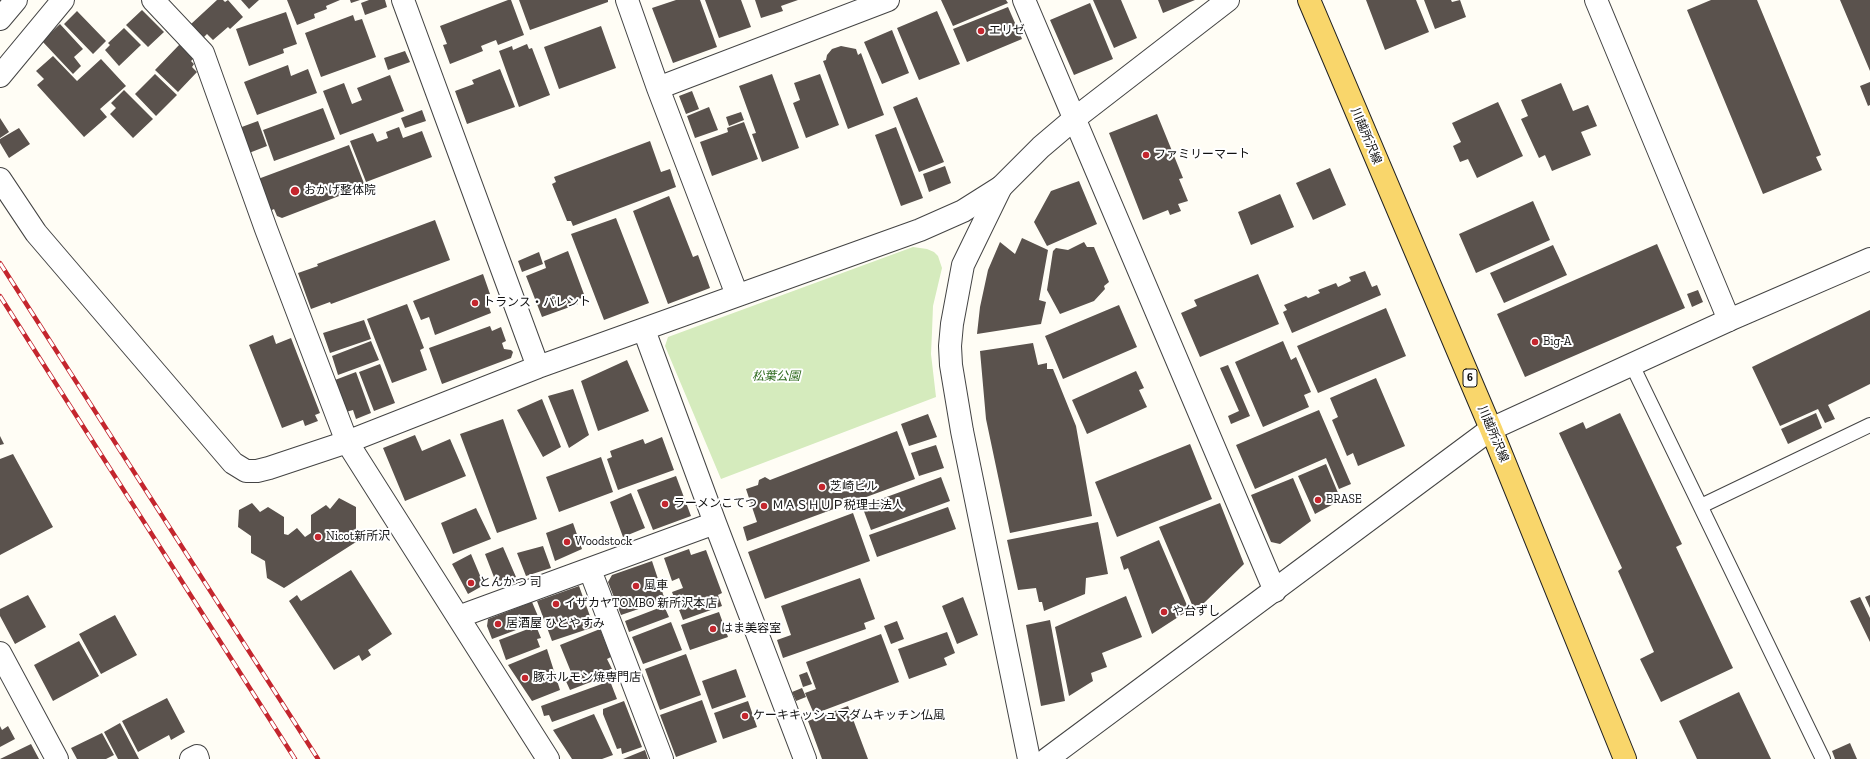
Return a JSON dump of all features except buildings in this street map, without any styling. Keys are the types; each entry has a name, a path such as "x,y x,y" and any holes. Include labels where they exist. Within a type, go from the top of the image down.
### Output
{"main road":[{"name":"川越所沢線","path":"1308,0 1491,429 1626,759"}],"street":[{"path":"0,19 16,0"},
{"path":"0,76 63,0"},
{"path":"153,0 203,53 266,229 347,442 548,759"},
{"path":"403,0 538,367"},
{"path":"627,0 658,88 737,295"},
{"path":"658,88 888,0"},
{"path":"1024,0 1275,591"},
{"path":"0,179 36,233 233,463 246,470 257,471 347,442 538,367 920,230 963,211 1001,186 1041,147 1074,119 1228,0"},
{"path":"1596,0 1729,320"},
{"path":"1001,186 963,265 950,346 951,365 962,431 1029,759"},
{"path":"1047,759 1491,429 1632,366 1729,320 1870,259"},
{"path":"644,330 715,522 806,759"},
{"path":"458,617 590,570 715,522"},
{"path":"590,570 662,759"},
{"path":"0,653 57,759"},
{"path":"191,759 196,756 198,759"}],"lane":[{"path":"1632,366 1823,759"},
{"path":"1701,506 1870,425"}],"green space":[{"name":"松葉公園","path":"913,247 927,249 934,252 938,256 942,268 933,306 931,354 936,397 721,479 665,346 668,337"}],"railway":[{"path":"0,263 318,759"},
{"path":"0,296 295,759"}],"place":[{"name":"エリゼ","path":"981,31"},
{"name":"ファミリーマート","path":"1146,155"},
{"name":"おかげ整体院","path":"295,191"},
{"name":"トランス・パレント","path":"475,303"},
{"name":"Big-A","path":"1535,342"},
{"name":"芝崎ビル","path":"822,487"},
{"name":"BRASE","path":"1318,500"},
{"name":"ラーメンこてつ","path":"665,504"},
{"name":"ＭＡＳＨＵＰ税理士法人","path":"764,506"},
{"name":"Nicot新所沢","path":"318,537"},
{"name":"Woodstock","path":"567,542"},
{"name":"とんかつ 司","path":"471,583"},
{"name":"風車","path":"636,586"},
{"name":"イザカヤTOMBO 新所沢本店","path":"556,604"},
{"name":"や台ずし","path":"1164,612"},
{"name":"居酒屋 ひとやすみ","path":"498,624"},
{"name":"はま美容室","path":"713,629"},
{"name":"豚ホルモン焼専門店","path":"525,678"},
{"name":"ケーキキッシュマダムキッチン仏風","path":"745,716"}]}
